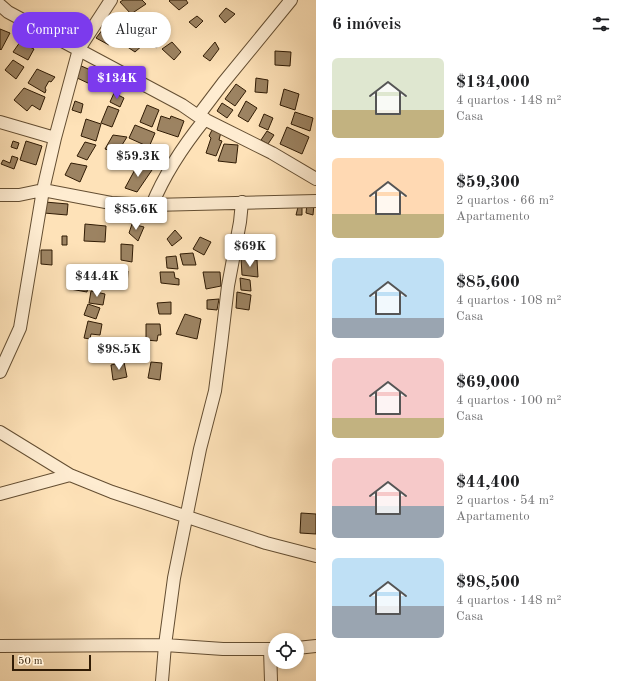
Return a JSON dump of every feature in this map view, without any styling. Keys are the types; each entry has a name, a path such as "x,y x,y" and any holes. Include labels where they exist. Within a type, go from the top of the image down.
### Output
{"street":[{"path":"0,372 20,328 43,190 54,138 78,49 111,0"},
{"path":"152,205 157,192 172,164 191,137 223,83 291,0"},
{"path":"0,5 8,12 182,104 202,118 272,153 316,179"},
{"path":"0,122 54,138"},
{"path":"0,195 19,195 43,190 112,203 152,205 316,200"},
{"path":"162,681 174,578 200,449 214,391 228,286 240,222 242,202"},
{"path":"0,432 70,475 112,492 266,543 316,556"},
{"path":"0,494 70,475"},
{"path":"0,646 165,645 223,649 268,649"},
{"path":"304,647 316,646"},
{"path":"271,669 271,681"}],"building":[{"path":"123,0 142,0 146,4 134,12 129,12 120,2"},
{"path":"186,0 188,3 179,10 169,1"},
{"path":"226,8 235,14 225,23 219,16"},
{"path":"197,16 203,21 196,28 189,22"},
{"path":"0,29 10,33 1,50 0,49"},
{"path":"101,32 101,41 96,38"},
{"path":"215,42 219,49 210,61 203,56"},
{"path":"171,43 181,52 174,60 162,49 171,48"},
{"path":"16,48 34,49 28,60 13,52"},
{"path":"129,48 140,48 135,52"},
{"path":"275,51 291,52 290,66 275,65"},
{"path":"13,60 24,67 16,79 5,70"},
{"path":"79,65 95,72 90,84 75,77"},
{"path":"37,69 55,77 51,82 49,81 45,88 45,93 28,83"},
{"path":"256,78 268,80 267,93 255,92"},
{"path":"236,84 246,91 235,106 225,99"},
{"path":"24,88 45,97 40,110 32,105 27,111 14,100"},
{"path":"284,89 299,94 295,110 280,105"},
{"path":"114,93 124,98 120,107 110,102"},
{"path":"75,101 83,104 81,113 72,110"},
{"path":"246,101 257,108 248,122 238,116"},
{"path":"222,103 233,110 227,118 217,111"},
{"path":"147,105 159,110 152,127 140,122"},
{"path":"108,106 119,110 112,127 101,123"},
{"path":"295,112 313,118 310,131 291,124"},
{"path":"264,114 273,118 268,130 259,126"},
{"path":"161,116 170,119 171,116 184,121 178,137 157,130"},
{"path":"86,119 101,124 96,141 81,136"},
{"path":"135,125 155,133 149,147 129,138"},
{"path":"214,126 221,132 219,140 222,141 216,156 206,153 211,138 209,136"},
{"path":"287,127 309,137 302,154 280,144"},
{"path":"267,131 274,135 268,144 261,140"},
{"path":"113,135 127,137 117,153 105,149"},
{"path":"13,141 19,143 17,149 11,147"},
{"path":"26,141 42,146 36,165 20,160"},
{"path":"85,142 96,145 87,160 77,156"},
{"path":"224,144 238,145 236,163 218,161"},
{"path":"12,156 18,158 14,169 1,164 3,160 10,163"},
{"path":"71,163 87,166 80,182 65,175"},
{"path":"138,164 152,170 137,192 125,188"},
{"path":"45,202 68,204 67,215 44,213"},
{"path":"307,204 314,204 313,215 306,213"},
{"path":"298,207 302,207 302,215 296,215"},
{"path":"85,224 106,226 105,242 84,241"},
{"path":"132,224 144,227 138,241 129,233"},
{"path":"175,230 182,238 172,246 167,239"},
{"path":"62,236 67,236 67,245 62,245"},
{"path":"200,237 211,242 204,255 193,249"},
{"path":"121,244 133,245 132,262 121,260"},
{"path":"41,250 52,250 52,265 41,264"},
{"path":"193,253 196,265 183,265 180,254"},
{"path":"176,256 178,269 167,268 166,257"},
{"path":"241,258 257,260 258,277 242,275"},
{"path":"119,271 128,271 127,287 117,284"},
{"path":"73,272 90,275 87,292 70,289"},
{"path":"94,272 107,274 105,289 92,287"},
{"path":"160,272 174,272 175,278 179,279 179,285 161,283"},
{"path":"203,272 220,272 221,286 206,289"},
{"path":"240,278 250,280 251,291 241,290"},
{"path":"91,291 105,294 103,305 89,303"},
{"path":"237,292 251,295 249,310 236,308"},
{"path":"219,299 217,310 207,309 207,300"},
{"path":"171,302 171,314 159,314 157,303"},
{"path":"88,304 100,308 96,319 84,315"},
{"path":"185,314 201,319 197,339 176,334"},
{"path":"88,321 102,324 100,335 91,334 90,339 84,338"},
{"path":"146,324 160,324 161,335 158,335 157,341 146,340"},
{"path":"118,349 128,350 128,356 118,356"},
{"path":"124,362 127,377 113,380 111,365"},
{"path":"151,362 162,363 160,380 148,378"},
{"path":"301,513 316,514 316,534 300,533"}]}
